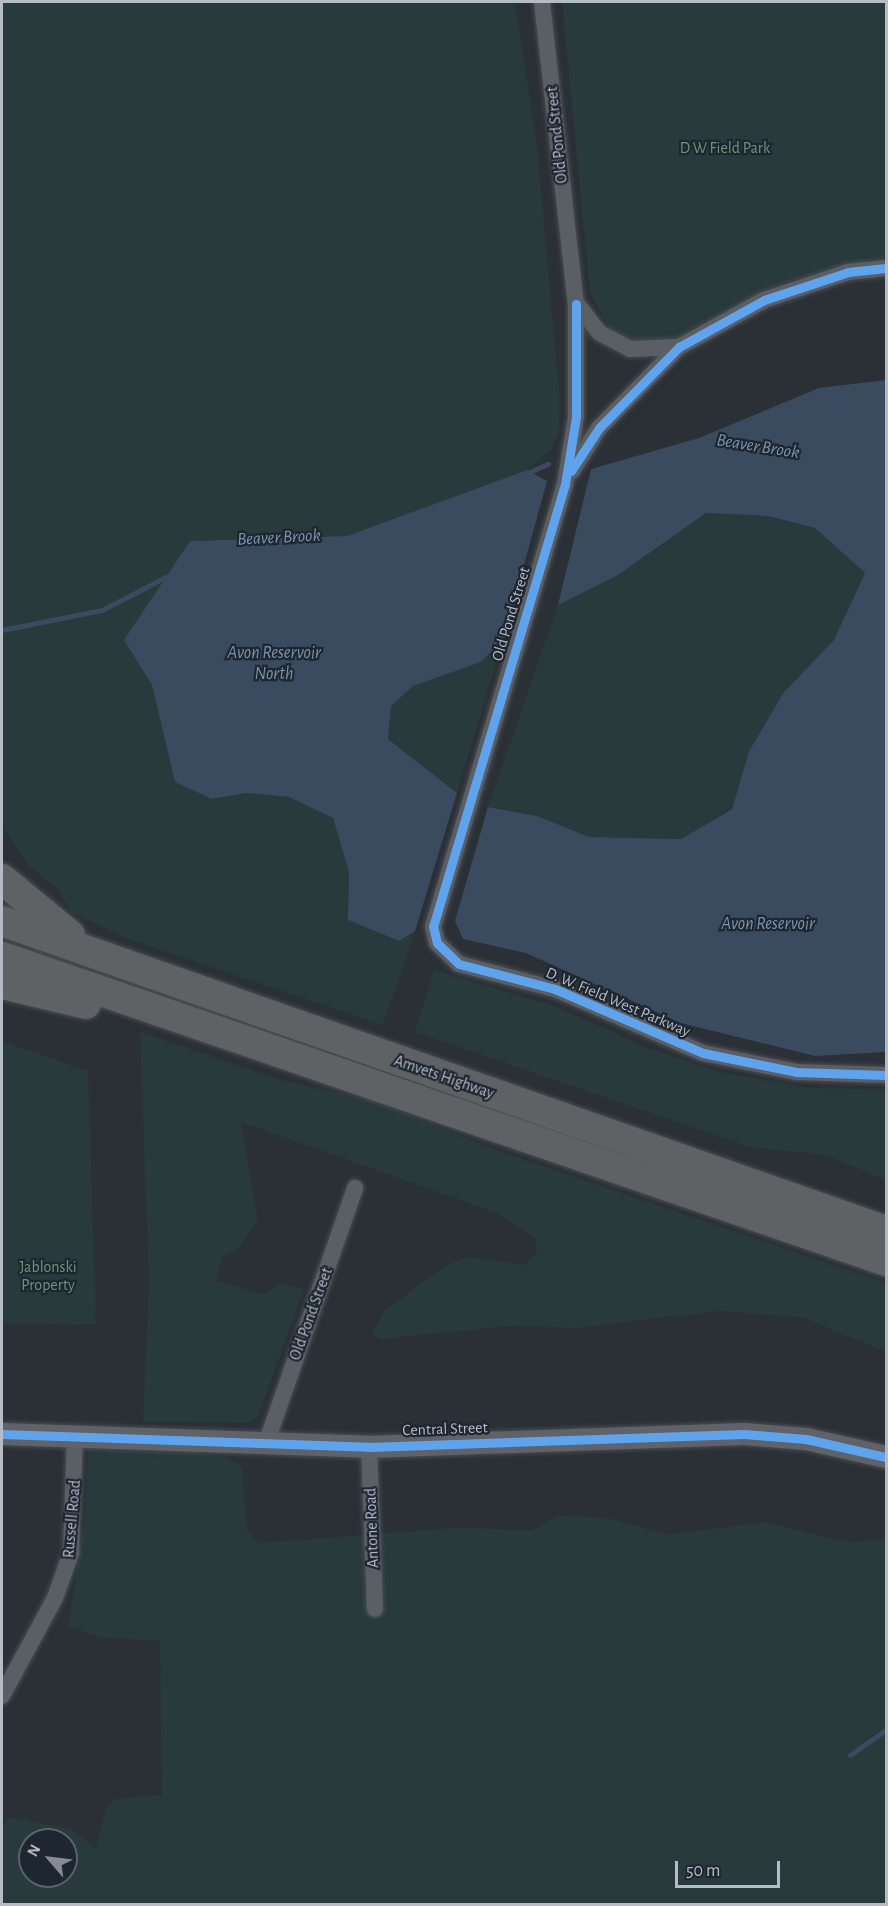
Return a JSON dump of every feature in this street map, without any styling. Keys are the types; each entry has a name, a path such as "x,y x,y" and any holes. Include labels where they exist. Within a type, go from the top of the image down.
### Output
{"highway":[{"path":"2,879 91,953"},
{"name":"Amvets Highway","path":"2,921 886,1231"},
{"name":"Amvets Highway","path":"2,957 886,1262"},
{"path":"2,984 121,1013 171,1014"}],"street":[{"name":"Old Pond Street","path":"433,926 565,483 576,417 576,304 542,2"},
{"path":"565,483 599,428 679,347 764,300 848,272 886,268"},
{"path":"576,304 590,324 614,342 642,352 679,347"},
{"name":"D. W. Field West Parkway","path":"433,926 437,943 459,964 555,989 667,1041 796,1072 886,1076"},
{"name":"Old Pond Street","path":"267,1440 355,1188"},
{"name":"Central Street","path":"2,1434 267,1440 369,1447 744,1434 806,1439 886,1457"},
{"name":"Russell Road","path":"2,1696 55,1599 71,1553 75,1435"},
{"name":"Antone Road","path":"369,1447 375,1609"}],"green space":[{"path":"2,2 515,2 537,146 559,390 559,433 551,449 527,470 347,536 190,541 125,640 152,684 175,782 212,799 246,793 289,797 333,818 349,872 348,920 398,941 415,931 383,1025 126,938 71,912 57,888 29,866 2,826"},
{"name":"D W Field Park","path":"562,2 886,2 886,257 779,284 670,342 633,341 610,329 590,293"},
{"path":"706,513 768,516 815,528 865,573 834,640 784,692 749,751 732,807 681,839 589,837 537,816 488,807 558,605 618,575"},
{"path":"504,638 457,793 388,739 391,706 413,686 481,662"},
{"path":"434,970 557,1007 650,1049 724,1073 813,1088 886,1089 886,1181 827,1155 753,1148 415,1032"},
{"path":"140,1032 280,1080 368,1099 505,1153 886,1283 886,1352 802,1317 719,1311 575,1328 507,1326 379,1339 372,1332 385,1310 447,1265 466,1257 524,1265 537,1252 535,1239 497,1213 241,1122 258,1219 239,1248 223,1256 216,1280 264,1295 281,1283 304,1290 258,1416 248,1423 143,1422 149,1281"},
{"name":"Jablonski Property","path":"2,1041 88,1071 96,1325 2,1323"},
{"path":"88,1448 198,1452 228,1458 242,1467 247,1531 260,1543 466,1527 530,1531 561,1515 613,1519 667,1535 763,1522 853,1543 886,1538 886,1904 2,1904 2,1831 7,1817 67,1828 18,1828 18,1888 78,1888 78,1834 96,1849 106,1808 114,1799 162,1795 160,1641 102,1638 68,1626 85,1517"}],"water":[{"name":"Avon Reservoir","path":"886,380 886,1052 815,1056 681,1023 526,953 463,939 455,921 488,807 537,816 589,837 681,839 732,809 749,751 784,692 834,640 865,573 815,528 768,516 706,513 618,575 558,605 591,469 699,438 819,388"},
{"name":"Avon Reservoir North","path":"527,470 547,481 504,638 481,662 413,686 391,706 388,739 457,793 415,931 399,941 348,920 349,872 333,818 289,797 246,793 212,799 175,782 152,685 124,640 190,541 347,536"}],"waterway":[{"name":"Beaver Brook","path":"527,473 548,464"},
{"name":"Beaver Brook","path":"2,630 102,610 166,577"},
{"path":"850,1755 886,1730"}],"cycle path":[{"path":"571,471 599,428 679,347 764,300 848,272 886,268"},
{"path":"576,304 576,417 565,484 433,926 437,943 459,964 555,989 703,1053 796,1072 886,1075"},
{"path":"2,1434 369,1447 744,1434 806,1439 886,1457"}]}
